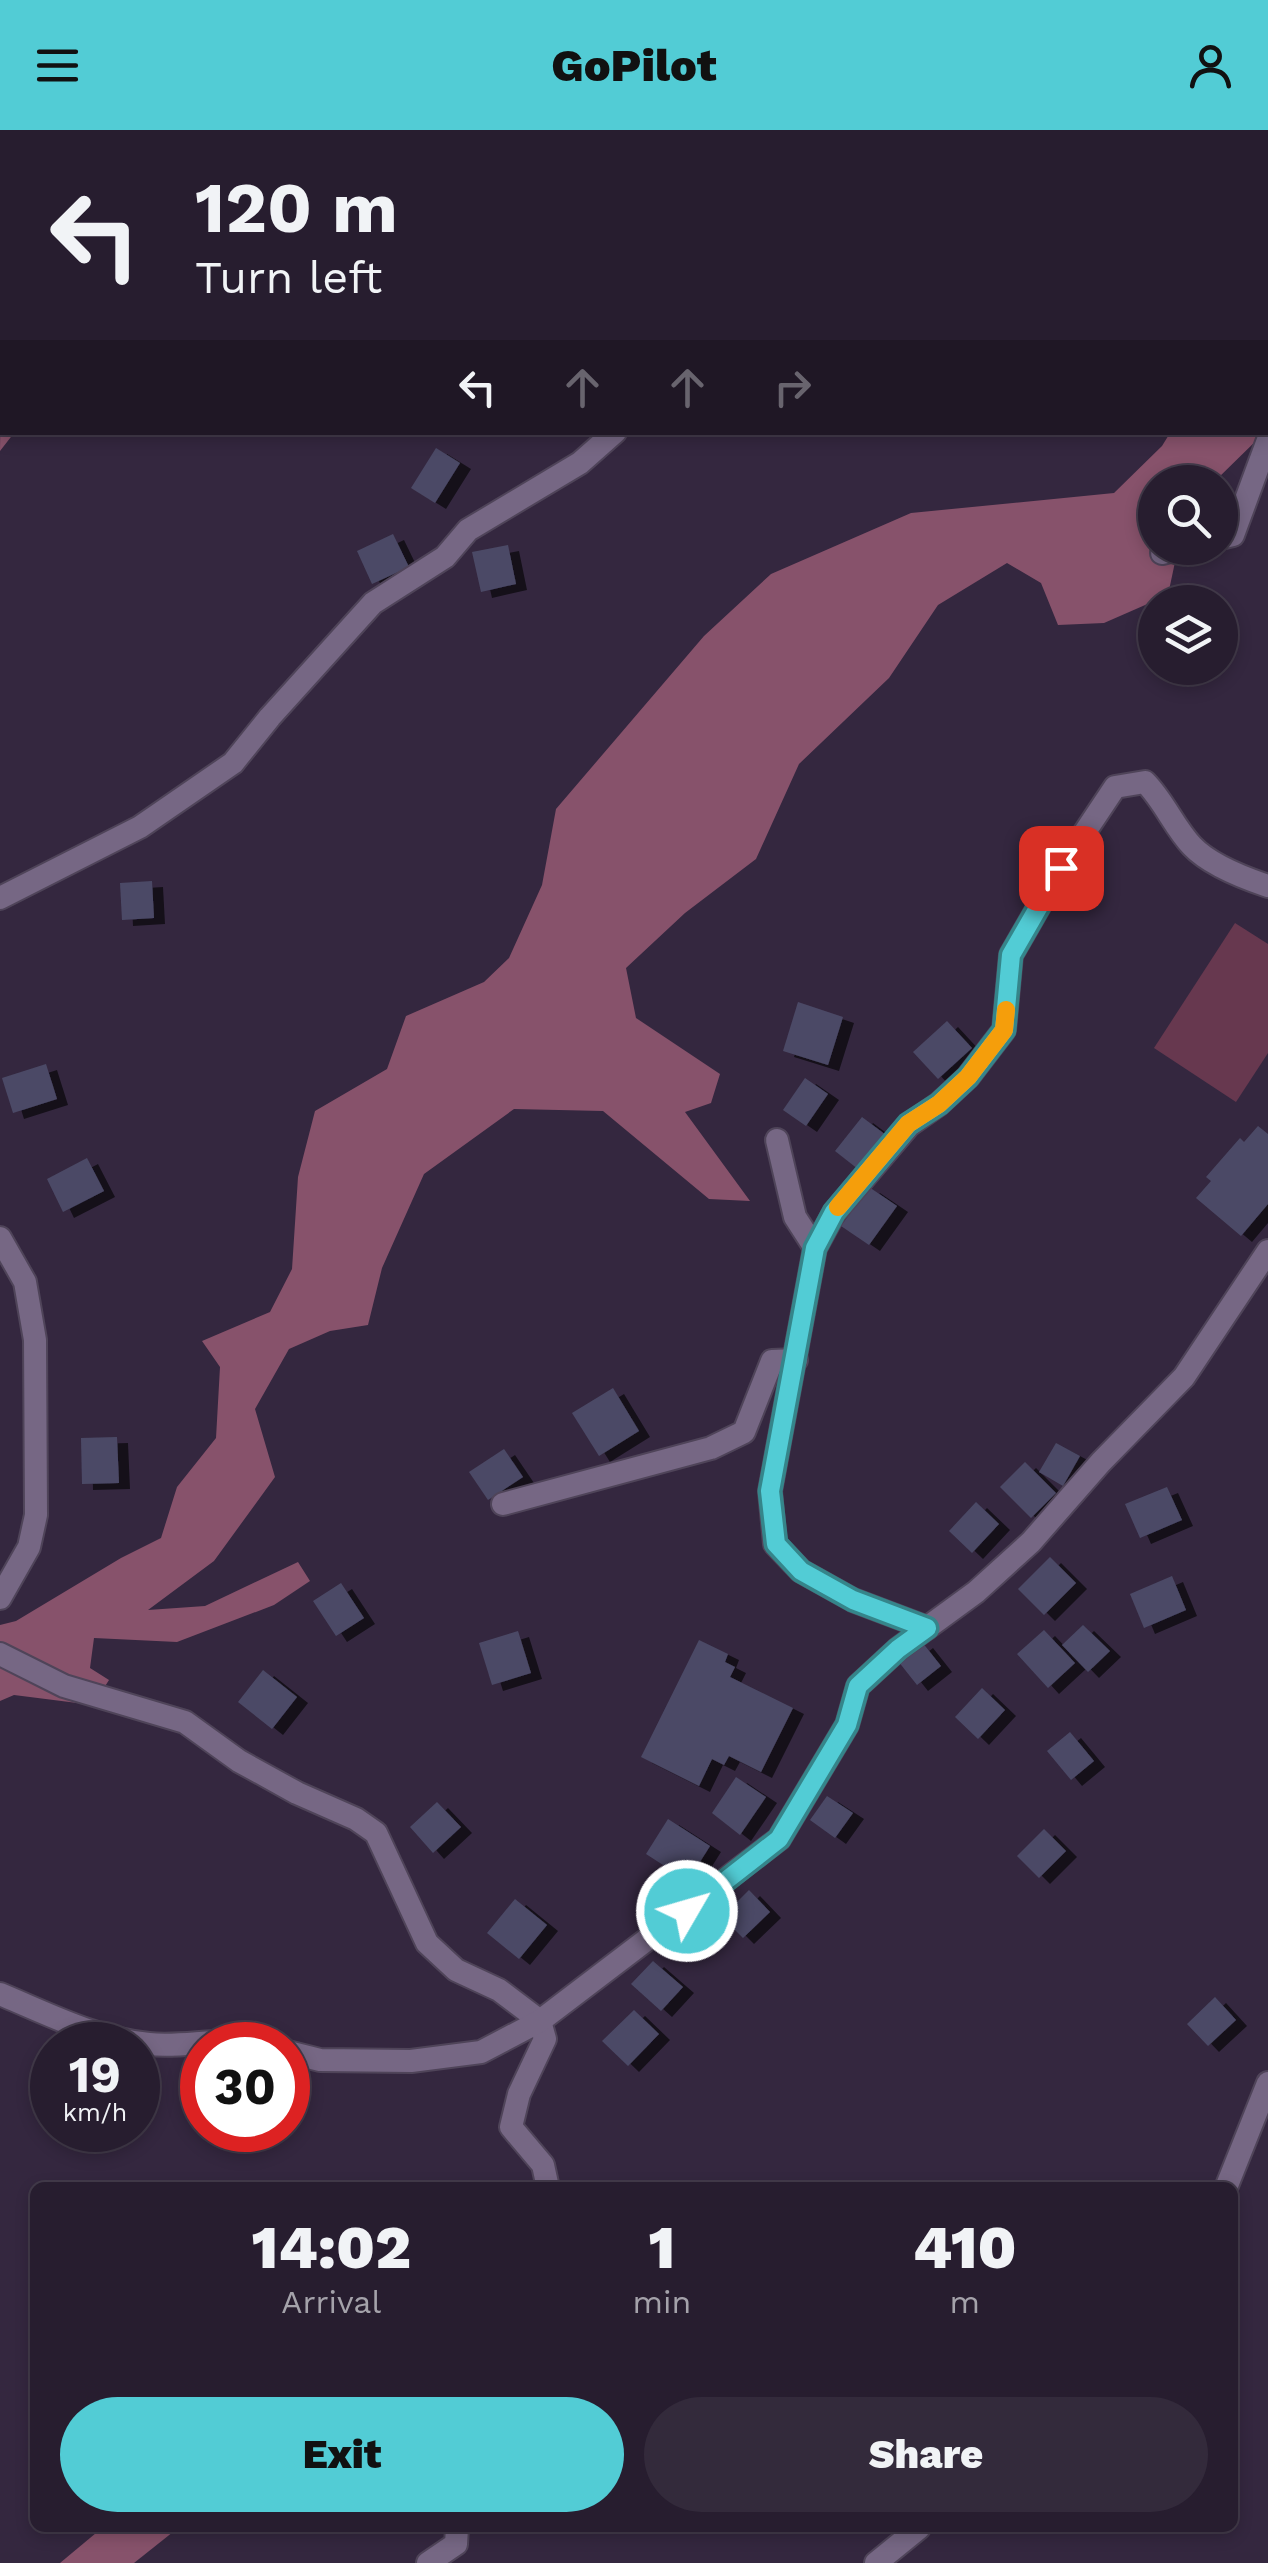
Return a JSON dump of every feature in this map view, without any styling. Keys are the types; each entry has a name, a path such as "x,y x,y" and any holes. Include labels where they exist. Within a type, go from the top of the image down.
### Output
{"street":[{"path":"0,898 140,827 233,764 373,603 445,557 468,530 580,463 612,435"},
{"path":"1238,521 1268,440"},
{"path":"927,1628 801,1571 776,1544 770,1491 815,1248 834,1212 908,1124 939,1104 968,1077 1004,1030 1011,955 1061,868 1115,787 1145,782 1192,846 1219,864 1268,886"},
{"path":"777,1140 795,1216 815,1248"},
{"path":"0,1238 25,1282 35,1340 36,1515 28,1547 0,1598"},
{"path":"310,2058 411,2061 482,2052 540,2021 779,1839 847,1725 858,1686 898,1649 976,1592 1031,1542 1101,1462 1184,1377 1268,1252"},
{"path":"504,1504 711,1448 744,1432 772,1361 796,1360"},
{"path":"0,1654 64,1686 186,1722 239,1761 356,1819 376,1833 427,1943 456,1970 499,1990 540,2021 545,2039 519,2094 511,2127 543,2165 547,2182"},
{"path":"0,1994 96,2035 151,2045 180,2043"},
{"path":"1228,2182 1268,2083"},
{"path":"428,2563 456,2544 457,2532"},
{"path":"876,2563 914,2532"}],"shaded area":[{"path":"0,435 12,435 0,451"},
{"path":"1169,435 1262,435 1231,465 1143,465"},
{"path":"1138,470 1138,565 1174,565 1170,585 1138,585 1138,608 1104,623 1058,625 1041,583 1007,563 938,605 889,678 799,764 756,859 685,913 626,968 636,1018 720,1074 711,1103 685,1112 750,1201 709,1199 603,1111 514,1109 424,1174 382,1268 368,1325 330,1331 289,1349 255,1409 275,1477 214,1561 148,1610 205,1606 298,1562 310,1581 274,1605 177,1642 94,1638 90,1668 109,1680 93,1705 14,1695 0,1701 0,1625 16,1621 161,1538 177,1487 216,1438 220,1367 202,1341 270,1312 292,1269 298,1177 315,1111 387,1069 406,1016 484,982 509,958 542,885 556,809 704,636 771,574 911,513 1114,493"},
{"path":"1235,923 1268,944 1268,1053 1236,1102 1154,1048"},
{"path":"97,2532 173,2532 134,2563 60,2563"}],"building":[{"path":"436,448 460,463 435,503 411,488"},
{"path":"393,534 409,567 372,584 357,551"},
{"path":"508,545 516,584 481,592 472,552"},
{"path":"152,881 154,918 122,920 120,883"},
{"path":"798,1002 843,1017 828,1065 783,1051"},
{"path":"947,1021 972,1048 938,1079 913,1052"},
{"path":"46,1064 57,1099 13,1113 2,1078"},
{"path":"805,1078 828,1094 806,1126 783,1110"},
{"path":"862,1117 890,1138 863,1173 835,1151"},
{"path":"1258,1126 1268,1134 1268,1204 1241,1236 1196,1198 1211,1181 1206,1177 1240,1138 1244,1142"},
{"path":"87,1158 104,1191 63,1212 47,1179"},
{"path":"869,1187 897,1206 869,1245 841,1226"},
{"path":"613,1388 639,1431 599,1456 572,1413"},
{"path":"117,1437 119,1483 82,1484 81,1438"},
{"path":"1056,1443 1080,1456 1063,1486 1039,1472"},
{"path":"504,1449 523,1477 488,1500 469,1472"},
{"path":"1025,1462 1056,1493 1031,1518 1000,1487"},
{"path":"1167,1487 1182,1520 1140,1538 1125,1504"},
{"path":"976,1502 999,1524 972,1553 949,1531"},
{"path":"1050,1557 1076,1583 1044,1615 1018,1589"},
{"path":"1172,1576 1186,1610 1144,1628 1130,1594"},
{"path":"341,1583 364,1618 336,1636 313,1601"},
{"path":"1083,1625 1110,1651 1088,1672 1062,1645"},
{"path":"1044,1630 1075,1663 1048,1688 1017,1654"},
{"path":"518,1631 531,1673 492,1685 479,1643"},
{"path":"699,1640 728,1654 725,1662 735,1667 730,1677 793,1708 761,1772 729,1756 724,1765 712,1759 699,1786 641,1757"},
{"path":"922,1642 941,1666 917,1685 898,1661"},
{"path":"263,1670 297,1697 272,1729 238,1702"},
{"path":"982,1688 1005,1710 978,1739 955,1717"},
{"path":"1070,1732 1094,1761 1071,1780 1047,1751"},
{"path":"736,1777 766,1797 740,1835 712,1813"},
{"path":"827,1796 853,1813 835,1838 810,1820"},
{"path":"437,1802 461,1827 433,1853 410,1827"},
{"path":"668,1819 710,1846 688,1881 646,1854"},
{"path":"1044,1829 1066,1851 1039,1878 1017,1856"},
{"path":"749,1890 770,1912 743,1938 722,1917"},
{"path":"515,1899 547,1925 519,1959 487,1933"},
{"path":"653,1961 683,1987 661,2011 631,1984"},
{"path":"1215,1997 1236,2020 1208,2046 1187,2024"},
{"path":"634,2010 659,2034 628,2066 602,2041"}],"slow traffic":[{"path":"838,1207 908,1124 939,1104 968,1077 1004,1030 1006,1010"}],"route":[{"path":"687,1911 779,1839 847,1725 858,1686 927,1628 853,1600 801,1571 776,1544 770,1491 815,1248 834,1212 908,1124 939,1104 968,1077 1004,1030 1011,955 1061,868"}]}
